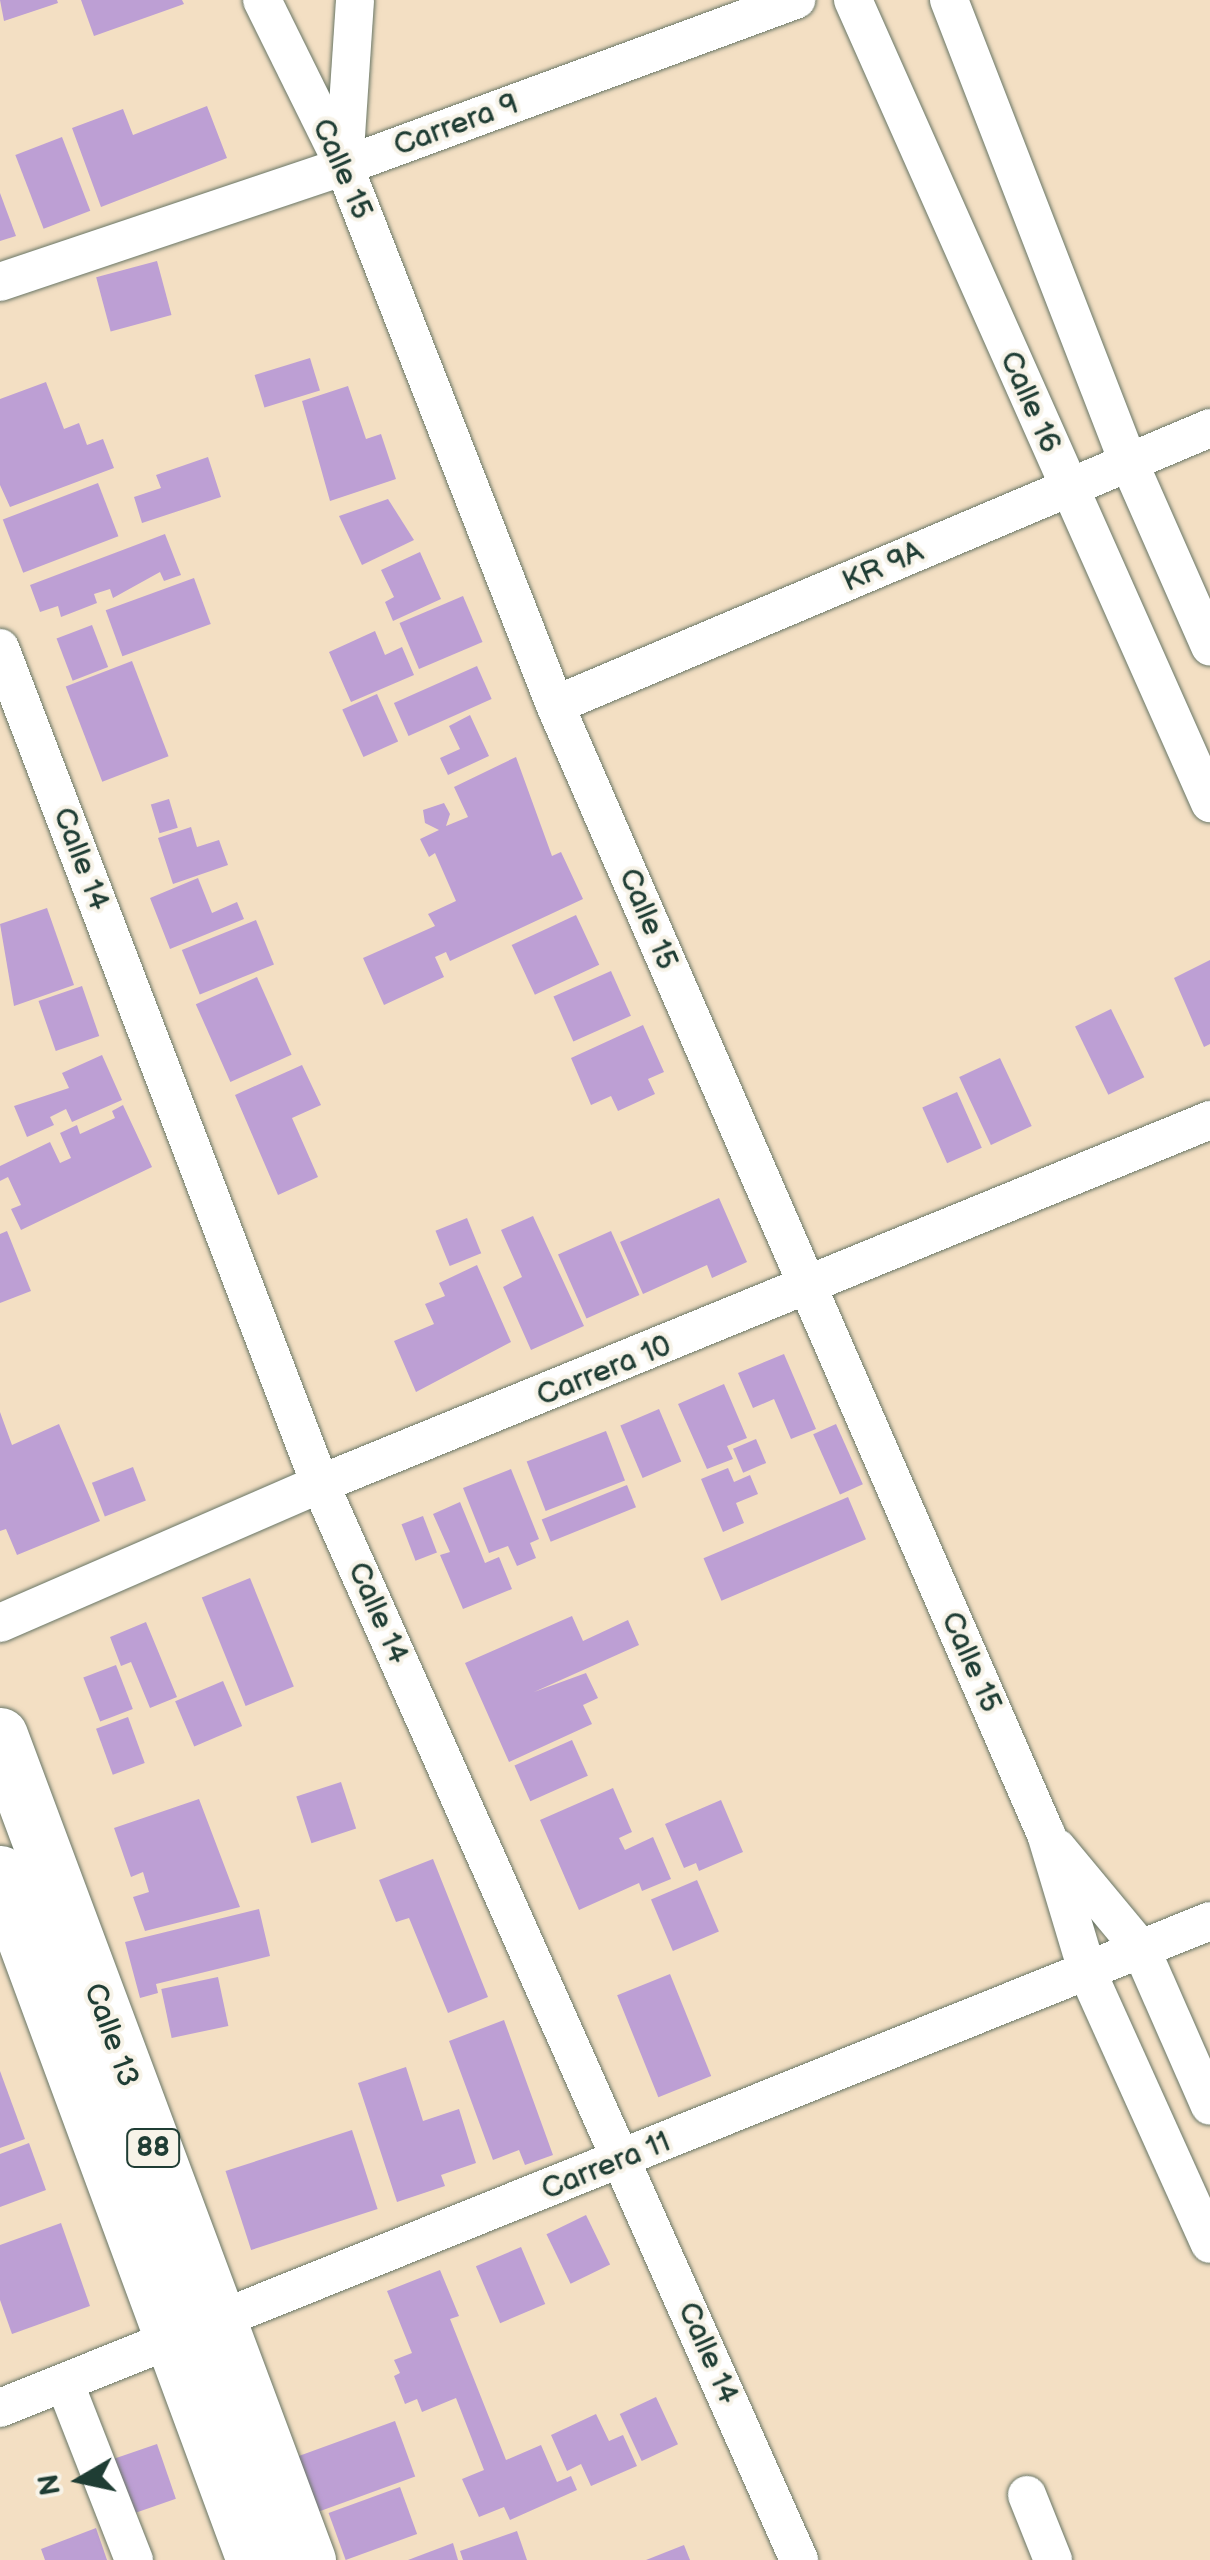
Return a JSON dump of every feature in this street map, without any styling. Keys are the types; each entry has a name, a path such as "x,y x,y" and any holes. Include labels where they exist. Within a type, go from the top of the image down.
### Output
{"highway":[{"name":"Calle 13","path":"0,1735 196,2333 254,2560"},
{"name":"Calle 13","path":"0,1872 196,2333 308,2560"}],"street":[{"name":"Calle 15","path":"262,0 344,166 555,705 1046,1834 1088,1974 1210,2244"},
{"path":"344,166 355,0"},
{"name":"Calle 16","path":"853,0 1210,802"},
{"path":"949,0 1127,458 1210,646"},
{"name":"Carrera 9","path":"0,282 344,166 791,1"},
{"name":"KR 9A","path":"555,705 1069,489 1127,458 1210,428"},
{"name":"Calle 14","path":"0,648 320,1484 799,2560"},
{"name":"Carrera 10","path":"0,1624 320,1484 808,1289 1210,1120"},
{"name":"Calle 15","path":"1046,1834 1142,1949 1210,2106"},
{"name":"Carrera 11","path":"0,2408 1088,1974 1210,1921"},
{"path":"65,2384 134,2560"},
{"path":"1027,2495 1053,2560"}],"building":[{"path":"0,0 57,0 58,3 4,21"},
{"path":"81,0 182,0 184,4 94,36"},
{"path":"207,106 227,158 101,207 72,128 123,109 133,135"},
{"path":"62,137 90,211 44,229 15,155"},
{"path":"0,193 16,236 0,241"},
{"path":"157,261 171,315 111,331 96,277"},
{"path":"310,358 320,391 264,407 255,375"},
{"path":"46,382 64,429 79,423 87,445 103,439 114,468 10,507 0,485 0,399"},
{"path":"348,386 366,439 381,434 396,479 330,501 302,401"},
{"path":"208,457 221,497 142,523 134,497 161,488 156,475"},
{"path":"98,483 118,536 23,573 3,520"},
{"path":"388,499 414,540 362,565 339,516"},
{"path":"165,534 181,575 164,581 160,572 113,598 110,589 94,594 97,603 61,617 58,606 40,612 30,585"},
{"path":"420,552 441,599 393,621 385,602 394,597 381,570"},
{"path":"194,578 211,624 122,656 106,610"},
{"path":"463,596 483,642 419,669 399,623"},
{"path":"92,625 108,667 73,681 57,639"},
{"path":"375,631 385,655 402,647 414,675 351,702 329,652"},
{"path":"132,661 169,756 102,782 66,686"},
{"path":"477,666 492,699 409,736 394,703"},
{"path":"377,694 398,742 363,757 342,709"},
{"path":"470,715 489,756 448,775 440,758 460,749 449,726"},
{"path":"516,757 552,856 561,852 583,899 450,961 446,952 435,957 444,977 384,1005 363,958 435,926 428,914 456,901 435,853 429,857 420,839 439,830 425,823 423,810 444,803 450,814 446,826 468,817 454,787"},
{"path":"169,799 178,828 160,833 151,805"},
{"path":"191,827 197,847 219,840 228,865 173,884 158,838"},
{"path":"198,878 212,913 237,902 244,919 170,949 150,898"},
{"path":"47,908 74,985 14,1006 0,924"},
{"path":"576,915 599,965 535,995 512,945"},
{"path":"256,920 274,965 200,994 182,950"},
{"path":"1210,960 1210,1044 1204,1047 1174,978"},
{"path":"611,971 631,1016 573,1041 553,997"},
{"path":"257,977 292,1055 230,1082 196,1004"},
{"path":"82,986 99,1036 56,1051 39,1001"},
{"path":"1111,1009 1144,1077 1108,1095 1075,1027"},
{"path":"643,1025 664,1072 648,1079 655,1094 618,1111 611,1096 591,1105 571,1058"},
{"path":"102,1055 122,1100 72,1122 66,1109 50,1117 54,1125 27,1137 14,1106 69,1088 62,1073"},
{"path":"1000,1058 1032,1126 991,1145 959,1077"},
{"path":"302,1065 321,1105 292,1118 318,1177 278,1195 235,1095"},
{"path":"957,1092 982,1148 947,1163 922,1107"},
{"path":"123,1105 152,1167 21,1230 11,1209 21,1205 8,1177 0,1181 0,1166 50,1142 60,1163 71,1158 60,1133 77,1125 80,1134 115,1118 112,1111"},
{"path":"719,1198 747,1262 712,1278 707,1265 643,1294 620,1242"},
{"path":"533,1216 584,1326 531,1350 503,1287 522,1277 501,1230"},
{"path":"467,1218 481,1253 450,1266 435,1231"},
{"path":"7,1231 31,1291 0,1303 0,1234"},
{"path":"611,1231 639,1295 586,1319 558,1255"},
{"path":"477,1265 511,1342 416,1392 394,1341 434,1324 425,1304 445,1296 439,1283"},
{"path":"784,1354 816,1429 791,1439 774,1399 753,1408 738,1373"},
{"path":"724,1384 747,1438 727,1446 733,1459 707,1469 678,1404"},
{"path":"659,1409 681,1461 643,1478 620,1425"},
{"path":"0,1412 12,1445 59,1424 100,1521 17,1555 6,1529 0,1531"},
{"path":"836,1424 863,1484 840,1494 813,1434"},
{"path":"606,1431 625,1480 546,1511 527,1461"},
{"path":"756,1439 766,1463 743,1473 733,1449"},
{"path":"133,1467 146,1501 105,1516 92,1483"},
{"path":"728,1468 734,1482 750,1475 758,1494 736,1503 744,1523 723,1532 701,1479"},
{"path":"511,1469 539,1539 530,1543 536,1558 517,1566 508,1546 489,1553 463,1488"},
{"path":"627,1485 636,1507 551,1542 542,1519"},
{"path":"848,1497 866,1539 721,1601 703,1558"},
{"path":"460,1502 485,1563 499,1557 512,1589 463,1609 440,1555 450,1552 433,1514"},
{"path":"423,1516 437,1552 416,1561 402,1524"},
{"path":"250,1578 294,1686 246,1706 202,1597"},
{"path":"572,1616 583,1641 628,1620 639,1645 534,1692 586,1673 598,1698 583,1705 592,1724 509,1762 465,1663"},
{"path":"146,1622 177,1697 150,1708 131,1662 121,1666 110,1637"},
{"path":"116,1665 133,1709 100,1721 83,1678"},
{"path":"223,1681 242,1726 194,1746 175,1701"},
{"path":"128,1717 145,1763 113,1775 96,1729"},
{"path":"572,1740 588,1776 530,1801 514,1766"},
{"path":"341,1782 356,1829 311,1843 296,1797"},
{"path":"613,1788 632,1832 619,1838 625,1850 653,1837 671,1879 642,1891 639,1883 579,1910 540,1820"},
{"path":"199,1799 240,1907 145,1931 133,1897 149,1892 143,1872 131,1877 114,1828"},
{"path":"721,1800 743,1852 699,1871 696,1863 684,1868 665,1824"},
{"path":"433,1859 488,1997 448,2013 409,1918 396,1922 379,1880"},
{"path":"697,1880 719,1932 673,1951 651,1900"},
{"path":"259,1909 270,1956 156,1984 158,1993 140,1998 125,1942"},
{"path":"670,1974 711,2076 658,2097 617,1995"},
{"path":"218,1977 228,2026 172,2038 161,1989"},
{"path":"504,2020 553,2155 525,2165 519,2150 493,2160 449,2041"},
{"path":"406,2067 423,2121 459,2109 476,2163 441,2175 445,2186 397,2202 358,2083"},
{"path":"0,2071 25,2139 0,2148"},
{"path":"352,2130 378,2209 251,2250 226,2171"},
{"path":"29,2143 46,2190 0,2207 0,2154"},
{"path":"586,2215 610,2264 571,2284 546,2234"},
{"path":"61,2223 90,2306 12,2334 0,2300 0,2245"},
{"path":"521,2247 545,2304 500,2323 476,2266"},
{"path":"440,2270 459,2316 450,2319 506,2460 541,2445 557,2482 571,2476 577,2490 510,2520 504,2507 479,2517 462,2479 484,2470 456,2398 422,2412 417,2399 405,2404 394,2376 400,2373 394,2360 412,2353 387,2291"},
{"path":"656,2397 678,2444 642,2461 620,2414"},
{"path":"596,2414 609,2441 623,2435 637,2466 591,2486 581,2464 567,2471 551,2435"},
{"path":"395,2421 415,2476 316,2513 295,2457"},
{"path":"157,2444 176,2499 131,2514 113,2459"},
{"path":"400,2487 417,2534 346,2560 329,2513"},
{"path":"96,2528 107,2560 45,2560 41,2549"},
{"path":"517,2531 527,2560 463,2560 460,2551"},
{"path":"453,2543 458,2560 408,2560"},
{"path":"684,2545 690,2560 646,2560"}]}
